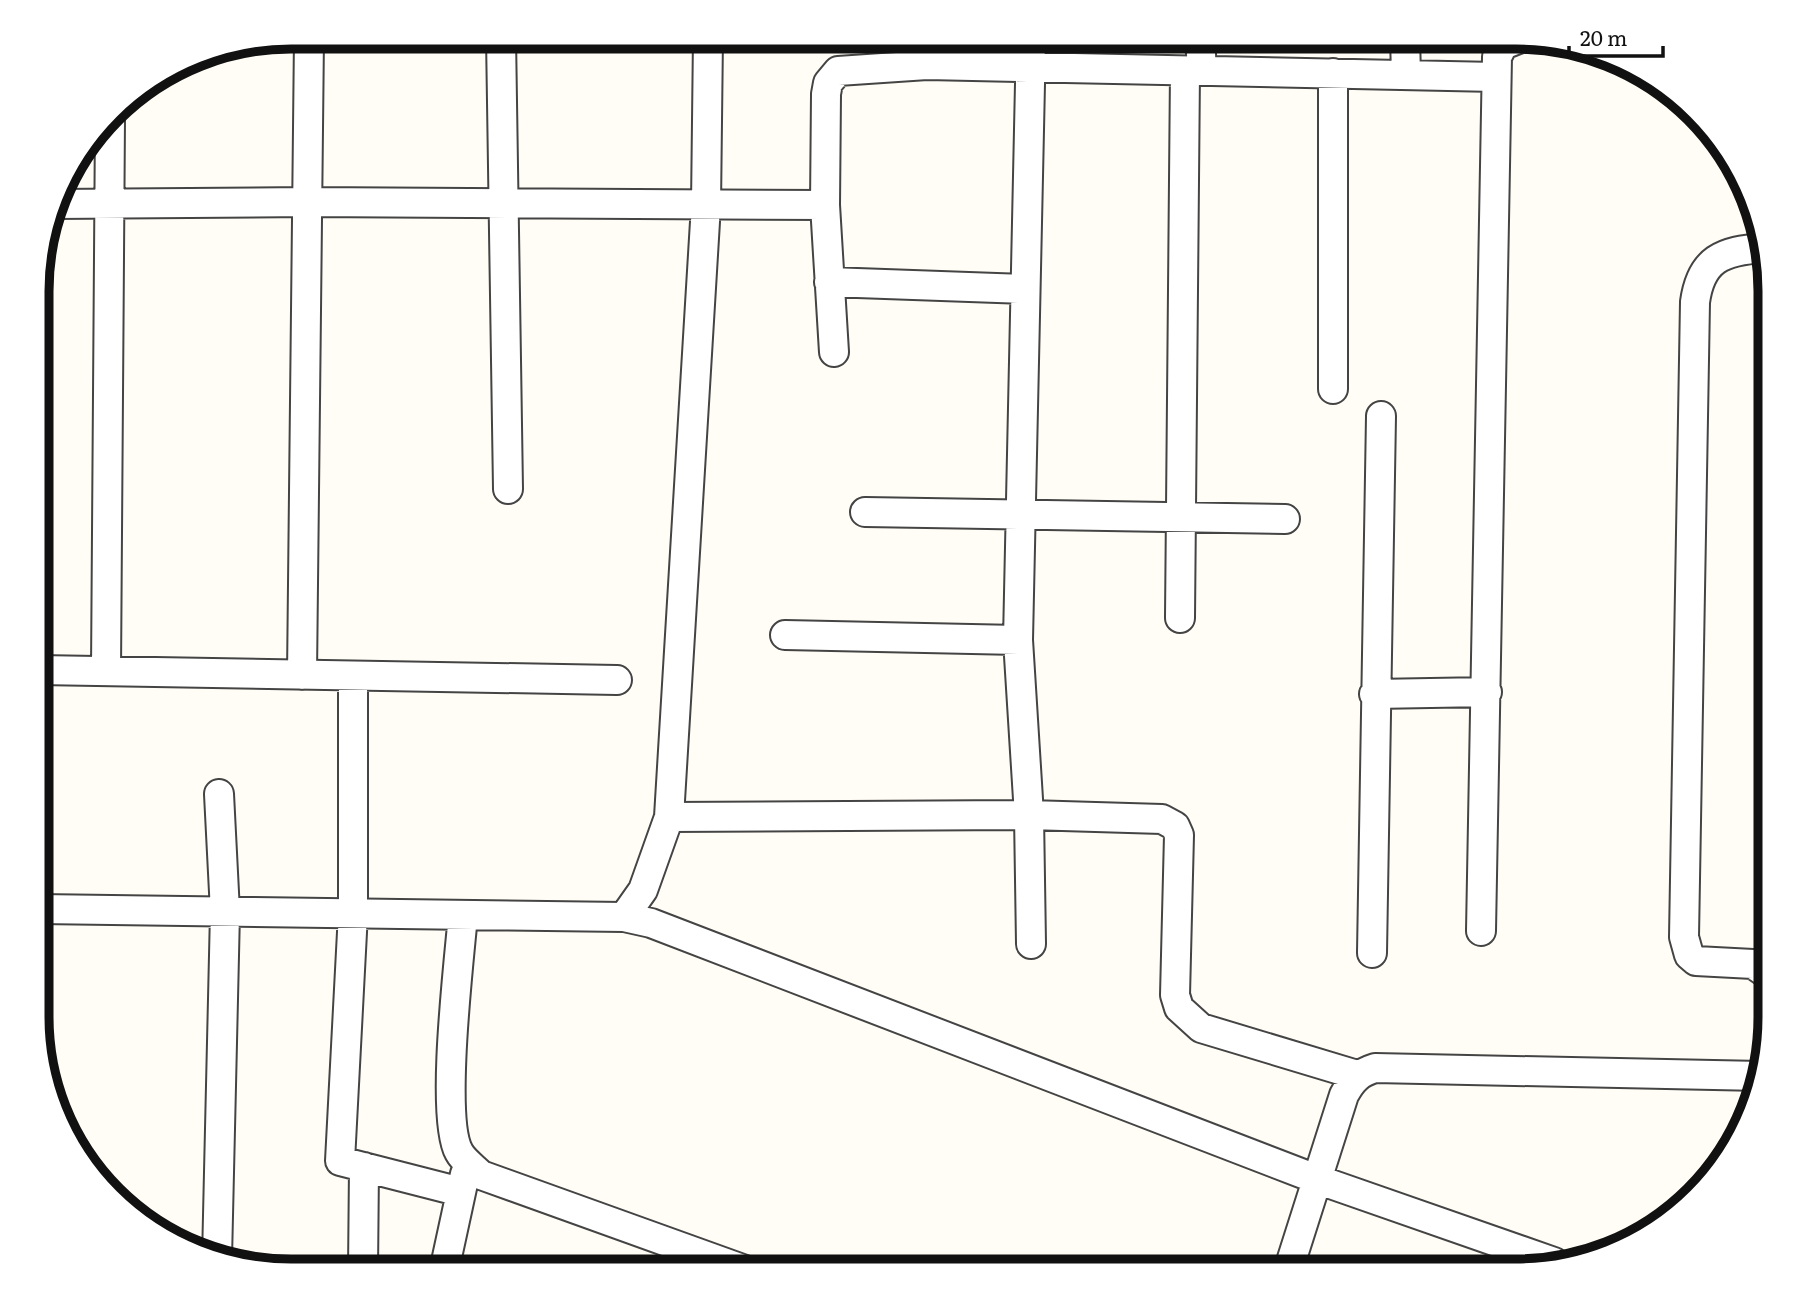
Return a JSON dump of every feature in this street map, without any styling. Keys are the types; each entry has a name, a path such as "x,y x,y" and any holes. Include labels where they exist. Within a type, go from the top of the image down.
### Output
{"street":[{"path":"302,675 309,50"},
{"path":"501,50 508,489"},
{"path":"624,918 643,890 668,817 706,205 708,50"},
{"path":"927,65 928,50"},
{"path":"1031,50 1018,640 1029,815 1031,944"},
{"path":"1180,618 1194,71 1198,50"},
{"path":"1405,50 1406,75"},
{"path":"1482,931 1496,76 1497,57 1500,50"},
{"path":"834,352 825,205 826,94 832,75 838,71 927,65 1496,76"},
{"path":"1333,73 1333,389"},
{"path":"106,671 110,130"},
{"path":"66,204 309,202 825,205"},
{"path":"1754,249 1716,259 1703,269 1695,302 1684,937 1689,955 1696,961 1753,964 1757,967"},
{"path":"829,282 1025,289"},
{"path":"1372,953 1374,694 1381,416"},
{"path":"865,512 1285,519"},
{"path":"785,635 1018,640"},
{"path":"50,670 617,680"},
{"path":"353,676 353,913 341,1161 461,1192"},
{"path":"1374,694 1487,692"},
{"path":"217,1247 225,912 219,794"},
{"path":"668,817 1029,815 1162,819 1175,826 1179,835 1175,995 1179,1008 1201,1028 1357,1075"},
{"path":"50,909 624,918 689,937 1319,1180 1541,1257"},
{"path":"463,915 450,1095 452,1132 459,1152 481,1175 713,1258"},
{"path":"1292,1259 1344,1095 1357,1075 1375,1068 1750,1076"},
{"path":"447,1258 468,1161"},
{"path":"363,1258 364,1167"}]}
